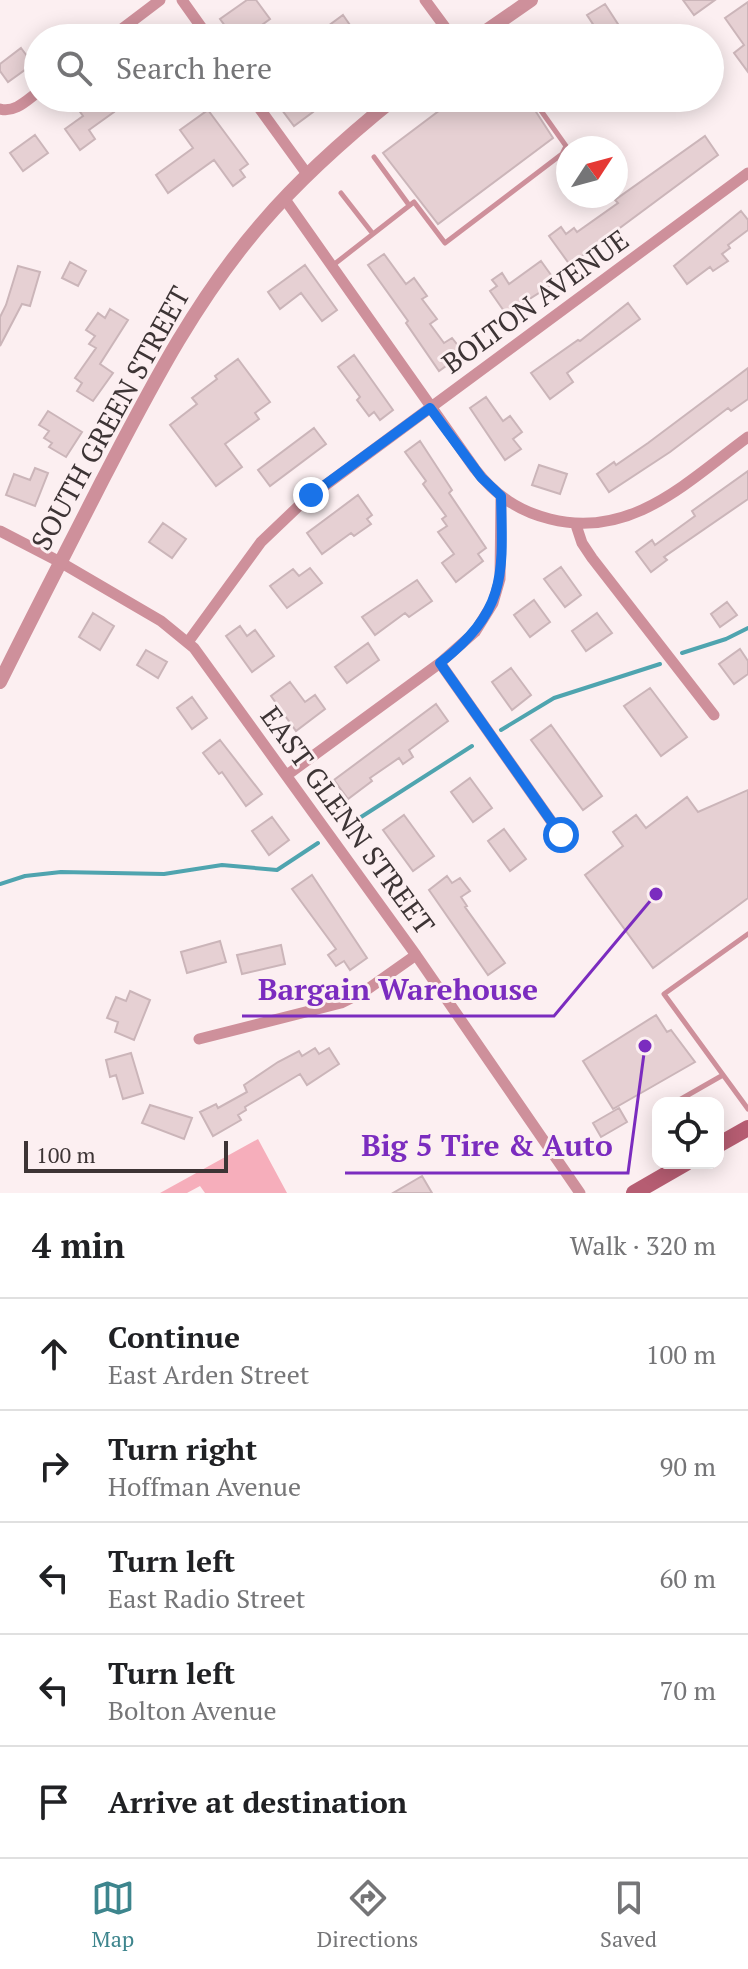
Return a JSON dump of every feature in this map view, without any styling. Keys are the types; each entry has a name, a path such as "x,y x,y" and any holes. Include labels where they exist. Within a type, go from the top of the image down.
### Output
{"main road":[{"path":"724,1142 748,1128"},
{"path":"634,1193 676,1169"}],"street":[{"path":"128,24 160,0"},
{"path":"182,0 199,24"},
{"path":"425,0 443,24"},
{"path":"499,24 531,0"},
{"path":"0,109 6,111 24,102"},
{"path":"262,112 307,174"},
{"name":"SOUTH GREEN STREET","path":"0,682 177,341 234,257 284,198 379,112"},
{"name":"BOLTON AVENUE","path":"188,642 254,551 289,513 748,173"},
{"path":"284,198 481,477 501,496 531,513 576,525 605,523 648,509 748,437"},
{"path":"287,775 440,663 475,632 496,595 502,570 501,496"},
{"path":"576,525 582,543 592,558 714,715"},
{"name":"EAST GLENN STREET","path":"0,531 161,621 188,642 416,955 580,1193"},
{"path":"440,663 561,835"},
{"path":"199,1039 341,1003 365,991 416,955"}],"lane":[{"path":"332,266 414,202 445,243 562,154 566,146 542,112"},
{"path":"374,157 409,205"},
{"path":"341,193 373,234"},
{"path":"748,934 664,994 748,1109"},
{"path":"684,1097 723,1075"}],"shaded area":[{"path":"258,1139 287,1193 205,1193 200,1186 187,1193 160,1193"}],"building":[{"path":"247,0 256,0 270,19 263,24 224,24 220,19"},
{"path":"683,0 715,0 694,15"},
{"path":"748,2 748,72 734,53 744,45 725,18"},
{"path":"605,4 618,24 593,24 587,15"},
{"path":"343,15 349,24 331,24"},
{"path":"21,48 24,52 24,70 8,82 0,71 0,64"},
{"path":"80,112 114,112 89,130 95,139 80,150 65,129 83,116"},
{"path":"209,112 248,164 240,170 245,177 233,186 214,160 168,193 156,175 193,148 180,130"},
{"path":"284,112 313,112 294,126"},
{"path":"437,112 536,112 553,138 438,224 383,153"},
{"path":"35,135 48,153 23,171 10,153"},
{"path":"705,136 718,155 570,265 549,236 561,227 566,234 574,228 577,232 611,208 628,208 628,191"},
{"path":"741,211 748,220 748,230 728,245 730,248 722,254 728,261 713,271 710,267 687,284 674,266"},
{"path":"384,254 406,284 414,278 427,296 422,299 437,319 430,324 444,343 452,338 464,353 439,371 368,265"},
{"path":"541,261 556,282 506,314 490,291 497,286 492,280 502,273 509,284"},
{"path":"70,262 86,271 78,286 62,278"},
{"path":"305,265 337,310 322,321 301,293 280,309 268,292"},
{"path":"18,266 40,272 30,306 22,304 0,346 0,317"},
{"path":"628,303 640,319 567,373 573,382 550,399 531,373 580,341"},
{"path":"110,309 128,320 100,364 113,373 93,401 77,391 82,383 75,378 96,348 89,344 95,336 86,330 98,313 105,318"},
{"path":"354,355 393,410 380,420 374,412 369,416 357,400 360,397 338,367"},
{"path":"238,359 270,402 255,413 259,419 225,444 242,467 216,486 170,425 197,404 192,398"},
{"path":"748,368 748,399 731,411 728,408 670,452 609,492 597,474 648,443"},
{"path":"486,397 503,421 510,416 522,432 513,439 521,449 505,460 470,408"},
{"path":"48,411 82,432 66,457 49,447 52,443 44,438 49,431 39,425"},
{"path":"314,428 326,444 270,486 258,470"},
{"path":"420,441 452,490 449,493 486,548 478,554 483,561 456,582 442,563 454,554 438,532 447,526 442,519 446,516 405,452"},
{"path":"539,465 567,474 560,494 532,485"},
{"path":"35,468 48,473 35,506 6,495 14,474 30,480"},
{"path":"748,471 748,499 664,557 667,560 651,572 636,552 652,540 655,545 695,516 692,511"},
{"path":"358,495 372,515 367,519 371,524 354,536 351,533 322,554 307,533"},
{"path":"163,523 186,539 172,558 149,542"},
{"path":"561,567 581,595 565,607 544,579"},
{"path":"310,568 322,583 287,608 270,586 293,569 299,576"},
{"path":"417,580 432,601 409,617 405,613 375,635 362,617"},
{"path":"534,600 550,622 530,637 514,615"},
{"path":"727,602 737,615 720,627 711,614"},
{"path":"93,613 114,626 100,650 79,637"},
{"path":"597,613 612,633 586,651 572,631"},
{"path":"240,626 247,636 255,630 274,656 252,672 226,636"},
{"path":"368,643 379,660 347,683 335,667"},
{"path":"740,649 748,661 748,674 734,684 719,664"},
{"path":"146,650 167,662 158,678 137,665"},
{"path":"511,668 531,695 512,710 492,682"},
{"path":"290,682 305,702 315,695 325,709 296,731 271,696"},
{"path":"650,688 687,737 661,756 624,706"},
{"path":"192,697 207,718 192,729 177,708"},
{"path":"436,704 448,721 409,750 413,757 403,764 399,758 370,778 372,781 348,799 334,780"},
{"path":"551,725 602,796 583,810 531,740"},
{"path":"220,740 262,794 246,806 222,772 219,774 203,753"},
{"path":"470,778 492,808 473,822 451,792"},
{"path":"748,790 748,898 653,968 585,875 623,846 613,832 636,815 646,828 687,797 698,812"},
{"path":"404,815 434,856 413,871 383,830"},
{"path":"272,817 289,840 269,855 252,831"},
{"path":"504,829 526,859 510,871 488,841"},
{"path":"312,875 367,958 350,970 344,961 336,966 328,955 336,949 292,889"},
{"path":"447,876 452,883 460,878 470,891 461,897 465,907 505,963 488,975 429,890"},
{"path":"220,941 226,962 187,973 181,952"},
{"path":"281,945 285,964 242,974 237,955"},
{"path":"130,991 150,1000 134,1040 115,1032 118,1022 107,1018 116,997 126,1001"},
{"path":"656,1015 695,1062 613,1109 583,1061"},
{"path":"315,1048 319,1054 329,1048 339,1064 307,1085 300,1074 245,1107 246,1110 238,1115 241,1120 213,1136 200,1112 216,1104 218,1108 247,1092 244,1085 278,1062 299,1051 302,1056"},
{"path":"131,1053 143,1093 123,1099 116,1075 110,1077 106,1060"},
{"path":"150,1105 192,1118 184,1139 142,1123"},
{"path":"619,1108 627,1122 601,1137 593,1123"},
{"path":"422,1176 432,1193 393,1193"}],"waterway":[{"path":"682,653 726,639 748,628"},
{"path":"501,730 554,698 660,664"},
{"path":"347,826 472,746"},
{"path":"0,884 25,876 61,872 164,874 222,865 277,870 318,843"}],"place":[{"name":"Bargain Warehouse","path":"656,894"},
{"name":"Big 5 Tire & Auto","path":"645,1046"}],"route":[{"path":"311,495 430,408 481,477 501,496 502,570 496,595 475,632 440,663 561,835"}]}
